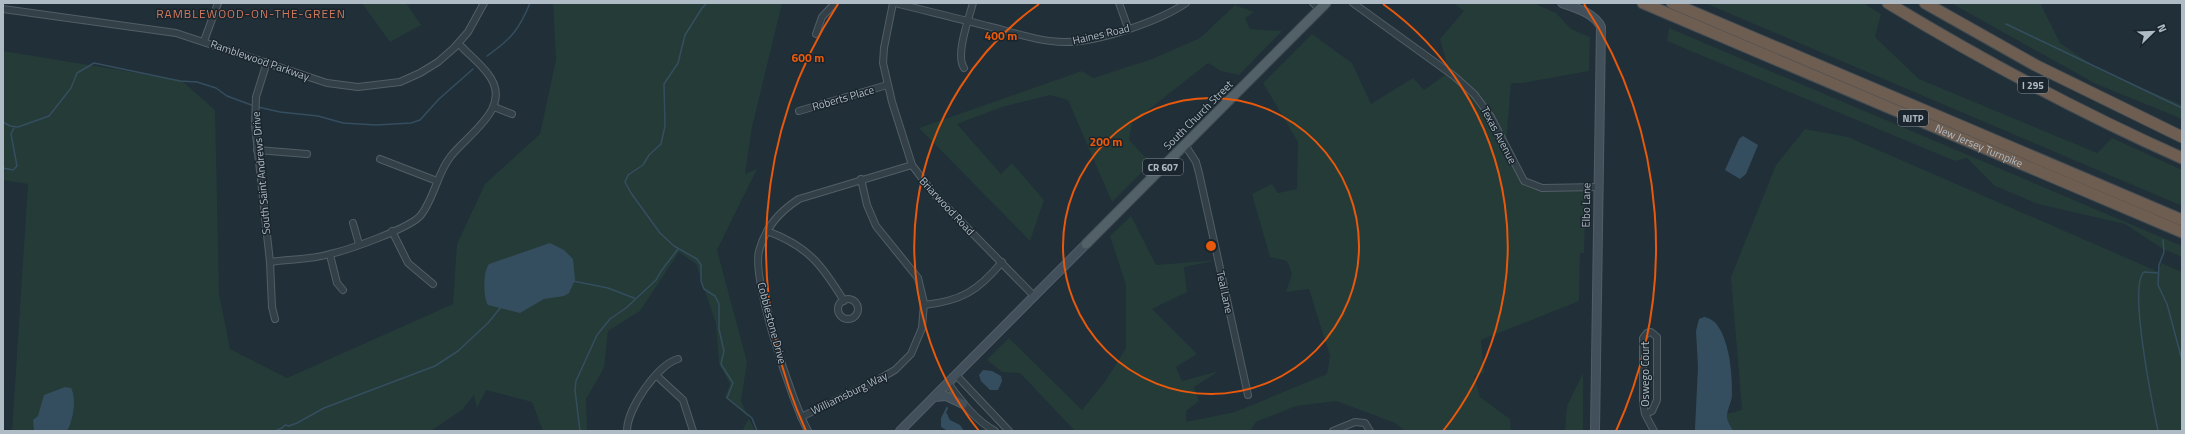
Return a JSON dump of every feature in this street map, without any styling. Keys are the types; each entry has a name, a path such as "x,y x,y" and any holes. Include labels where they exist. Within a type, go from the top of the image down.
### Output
{"highway":[{"name":"New Jersey Turnpike","path":"1643,3 2182,232"},
{"name":"New Jersey Turnpike","path":"1672,3 2182,220"},
{"name":"I 295","path":"1888,3 1976,54 2050,94 2182,158"},
{"name":"I 295","path":"1925,3 2047,71 2182,137"}],"main road":[{"name":"South Church Street","path":"1086,244 1116,216 1124,204 1231,101 1320,5"}],"street":[{"path":"204,41 218,3"},
{"name":"Ramblewood Parkway","path":"3,9 160,30 204,41 327,83 347,86 374,86 400,82 420,73 446,56 459,44 468,32 484,3"},
{"path":"816,34 822,17 835,3"},
{"name":"Haines Road","path":"894,3 1034,38 1062,42 1081,41 1128,28 1158,18 1186,3"},
{"name":"Briarwood Road","path":"894,3 883,56 888,85 912,165 933,193 1034,296"},
{"path":"964,68 960,56 973,3"},
{"path":"1119,3 1128,28"},
{"name":"Texas Avenue","path":"1353,3 1454,76 1474,94 1491,117 1524,181 1542,188 1598,186"},
{"name":"Elbo Lane","path":"1562,3 1594,17 1598,21 1600,27 1595,431"},
{"path":"270,262 330,255 392,231 410,223 420,216 430,200 436,181 451,155 484,121 494,107 496,89 491,78 459,44"},
{"name":"South Saint Andrews Drive","path":"267,62 256,97 257,150 270,262 272,307 275,319"},
{"name":"Roberts Place","path":"799,111 888,85"},
{"path":"494,107 512,114"},
{"name":"Teal Lane","path":"1185,145 1196,162 1199,172 1248,395"},
{"path":"257,150 307,154"},
{"path":"380,159 436,181"},
{"name":"Cobblestone Drive","path":"808,431 787,380 760,281 759,252 767,231 779,214 799,199 912,165"},
{"name":"Williamsburg Way","path":"801,417 876,381 901,365 918,341 924,321 924,305 920,284 914,272 876,226 867,205 861,180"},
{"path":"353,223 359,244"},
{"path":"392,231 408,263 433,284"},
{"path":"767,231 790,242 813,257 822,267 844,301"},
{"path":"900,431 1086,244"},
{"path":"330,255 337,283 343,290"},
{"path":"924,305 948,302 965,296 985,281 1002,262"},
{"name":"Oswego Court","path":"1645,414 1652,411 1657,400 1657,337 1651,332 1647,333 1643,338 1643,402 1645,414 1654,431"},
{"path":"627,431 630,415 636,403 670,362 678,359"},
{"path":"956,375 1009,431"},
{"path":"657,376 683,400 693,431"},
{"path":"948,383 963,404 979,421 994,431"},
{"path":"933,398 946,396 963,404"},
{"path":"1333,431 1355,422 1365,423 1370,431"}],"green space":[{"path":"362,3 406,3 421,25 390,42"},
{"path":"553,3 782,3 752,127 745,174 757,169 717,250 747,362 741,401 749,418 725,397 730,384 719,364 716,324 696,264 679,252 640,311 608,331 604,368 586,399 587,431 543,431 532,402 486,390 477,408 474,395 463,409 431,431 12,431 28,184 3,180 3,51 181,80 215,110 219,294 230,349 287,378 453,304 457,244 485,184 540,134 556,60"},
{"path":"1453,3 1533,3 1556,13 1571,29 1590,37 1589,71 1522,83 1511,83 1506,143 1533,188 1586,187 1584,253 1580,253 1579,301 1481,340 1484,373 1474,376 1480,397 1510,419 1511,431 1405,431 1395,423 1336,401 1296,406 1256,422 1250,431 1075,431 1020,373 1002,372 987,360 1009,338 1082,410 1104,383 1126,348 1126,285 1110,236 1131,216 1156,265 1219,260 1184,267 1187,292 1152,309 1197,354 1176,367 1182,381 1219,371 1194,387 1199,401 1186,411 1186,422 1235,412 1327,374 1330,356 1309,289 1286,292 1292,274 1287,261 1270,257 1252,194 1272,184 1278,193 1297,189 1298,142 1263,83 1312,34 1352,63 1371,104 1413,78 1424,90 1449,72 1440,39 1464,11"},
{"path":"1705,3 1863,3 1881,14 1875,37 1919,79 2097,153 2112,138 2182,170 2182,206"},
{"path":"1951,3 2043,3 2041,5 2060,43 2098,69 2182,105 2182,119 2094,83"},
{"path":"1235,5 1254,12 1245,18 1250,29 1282,31 1239,75 1221,71 1208,63 1132,123 1129,140 1151,163 1112,202 1068,100 1050,95 1002,107 957,124 1001,174 1012,163 1044,200 1030,241 919,128 1082,71 1093,78 1152,59 1200,38"},
{"path":"1669,28 2182,246 2182,257 2163,249 2125,224 2038,204 1995,186 1967,158 1955,161 1667,41"},
{"path":"1805,129 1848,137 2159,272 2161,263 2182,272 2182,431 1696,431 1700,318 1716,322 1730,358 1727,414 1742,410 1731,277 1776,165"},
{"path":"1583,373 1583,431 1565,431 1567,406"},
{"path":"749,418 755,431 742,431"}],"water":[{"path":"1743,136 1758,145 1746,174 1740,179 1725,170 1739,139"},
{"path":"550,243 564,250 573,259 575,280 569,293 564,296 544,299 520,313 488,305 485,297 484,284 487,267 489,264"},
{"path":"1704,317 1712,320 1719,328 1728,350 1732,376 1732,396 1727,417 1733,431 1695,431 1698,367 1696,331 1699,319"},
{"path":"983,370 992,371 1001,376 1002,381 998,390 990,390 981,381 979,375"},
{"path":"65,387 71,388 74,398 72,416 67,431 34,430 33,420 38,416 44,395"},
{"path":"947,406 948,409 946,412 950,420 960,425 964,431 948,431 941,427 941,418"}],"waterway":[{"path":"487,56 508,39 518,27 530,3"},
{"path":"707,3 702,8 685,35 678,63 664,84 665,126 661,144 649,155 643,165 628,175 625,182 631,193 660,233 674,246 697,259 701,265 701,281 704,289 715,296 719,304 719,329 724,351 721,364 733,383 727,398 752,418 757,431"},
{"path":"2006,24 2182,108"},
{"path":"3,122 10,126 18,127 49,116 71,88 77,73 94,63 180,81 197,82 216,88 227,96 254,106"},
{"path":"258,107 280,112 318,116 343,123 376,125 411,123 420,120 439,99 473,69"},
{"path":"3,168 13,170 17,166 11,134 14,128"},
{"path":"2163,240 2164,252 2159,265 2158,285 2167,304 2182,360"},
{"path":"580,431 575,390 576,381 597,335 610,319 626,308 656,280 678,249"},
{"path":"2158,273 2144,272 2140,282 2139,299 2143,348 2158,431"},
{"path":"573,281 608,288 634,298"},
{"path":"275,431 285,425 289,426 297,423 324,408 435,366 458,351 488,323 501,307"}],"district":[{"name":"RAMBLEWOOD-ON-THE-GREEN","path":"251,14"}]}
